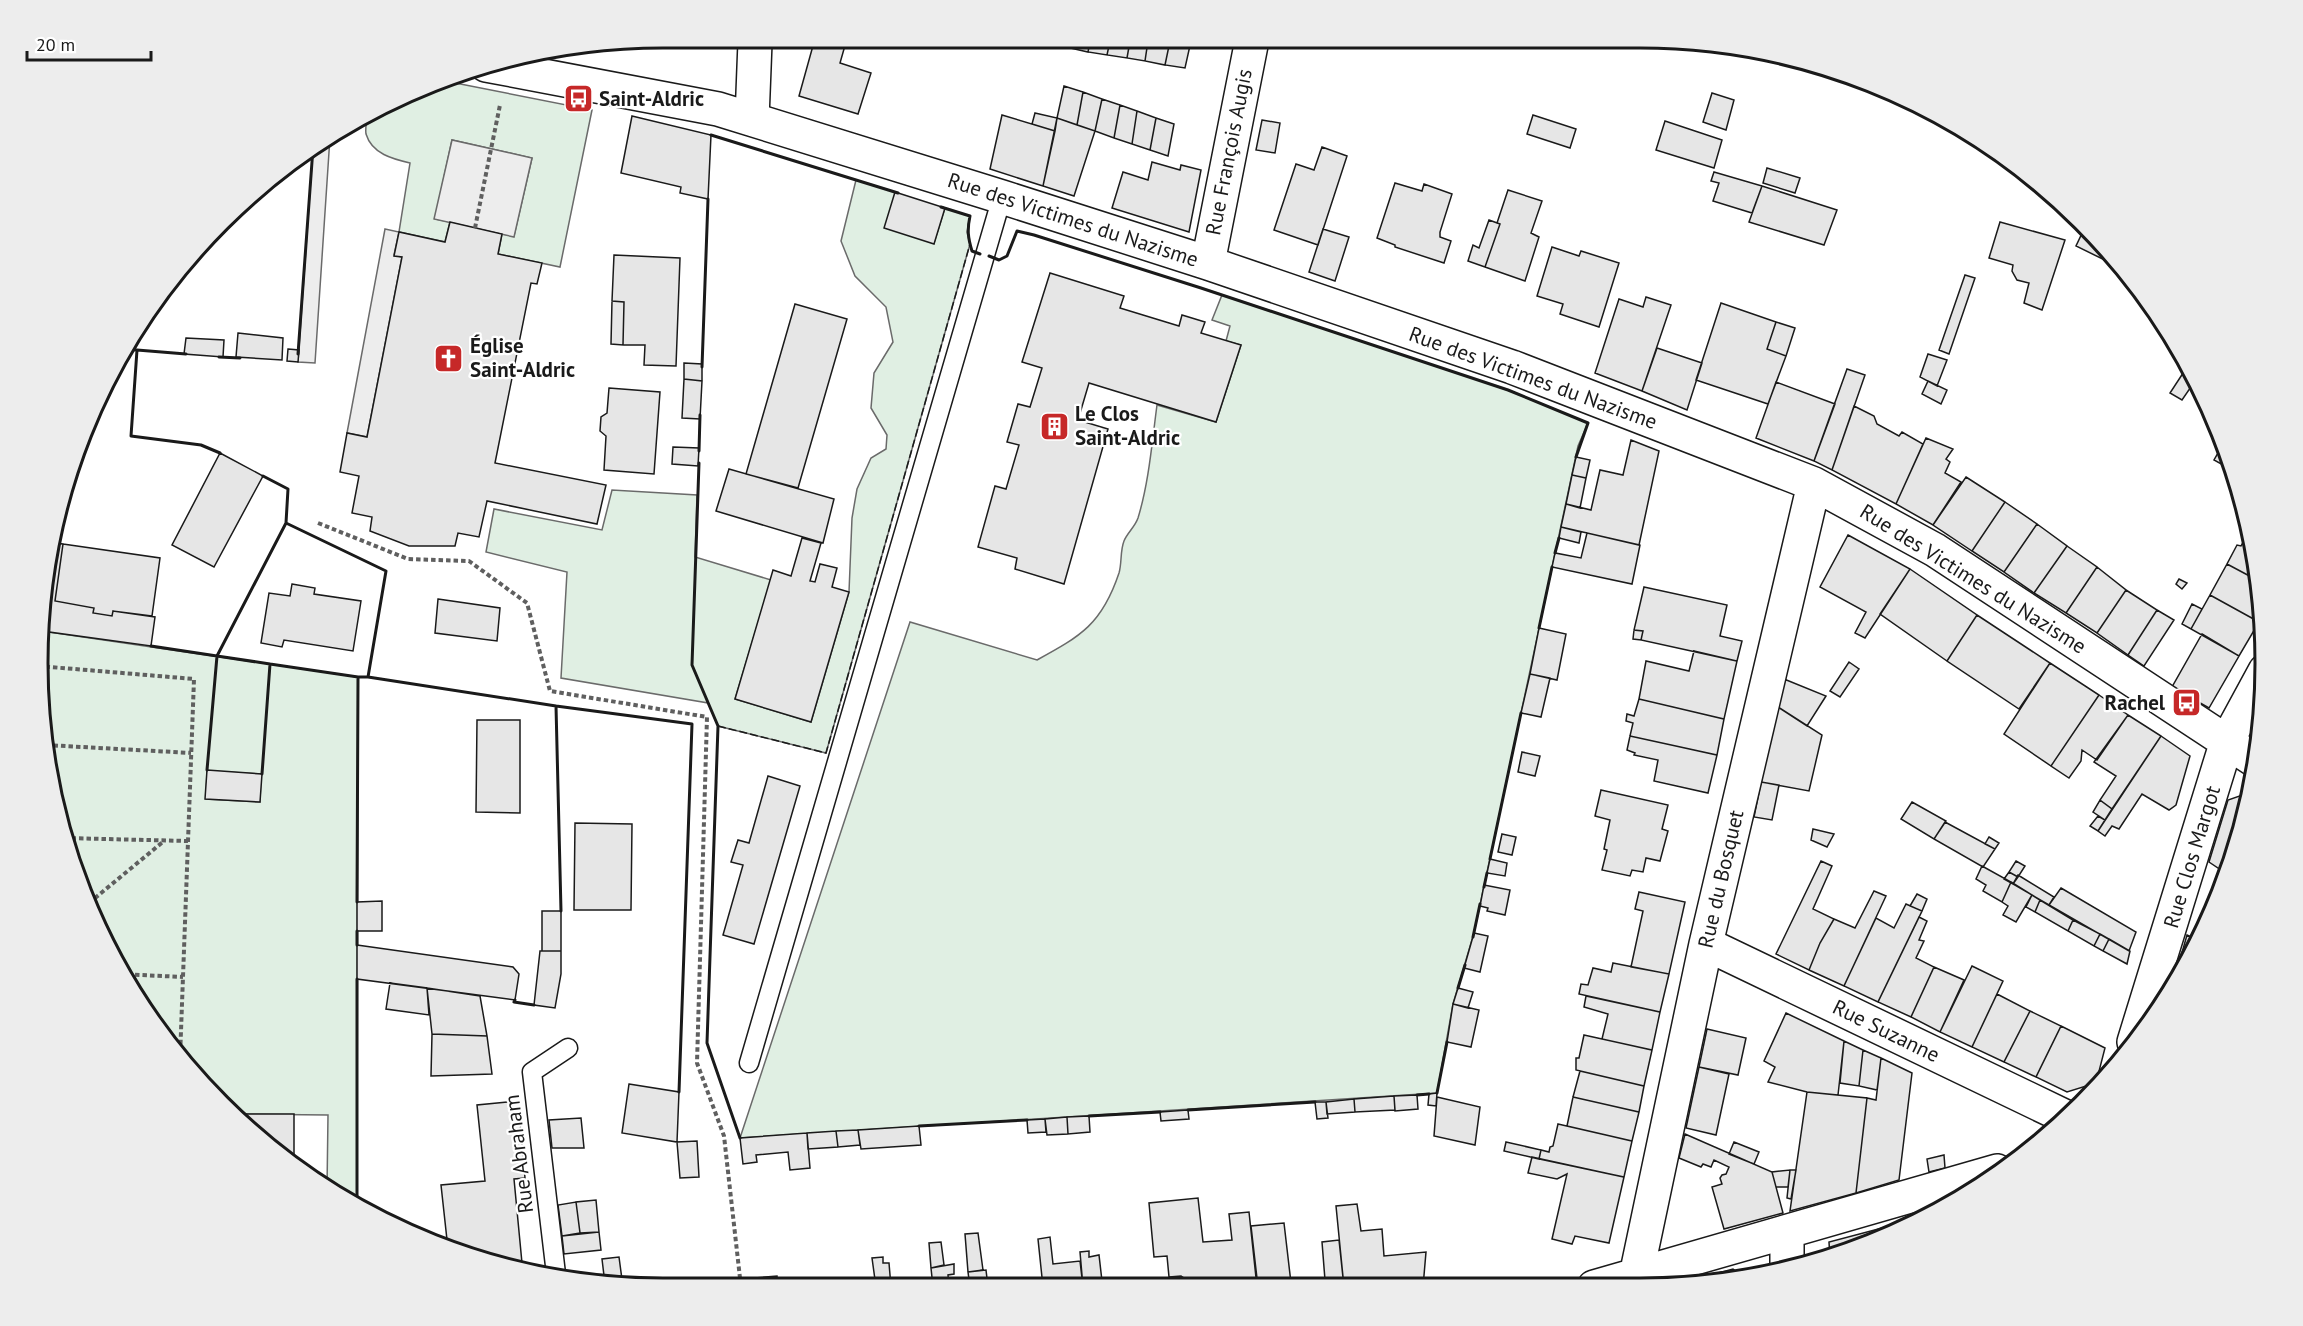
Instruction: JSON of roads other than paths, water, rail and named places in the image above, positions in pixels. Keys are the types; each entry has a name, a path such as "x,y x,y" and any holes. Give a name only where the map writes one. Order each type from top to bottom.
{"street":[{"path":"752,119 755,48"},
{"name":"Rue François Augis","path":"1208,263 1249,48"},
{"name":"Rue des Victimes du Nazisme","path":"505,69 718,109 1002,197 1208,263 1512,367 1814,484 1935,550 2248,755"},
{"name":"Rue du Bosquet","path":"1636,1276 1706,944 1814,484"},
{"name":"Rue Clos Margot","path":"2141,1019 2227,741 2254,690"},
{"name":"Rue Suzanne","path":"1706,944 2058,1114"},
{"path":"1628,1278 1978,1177"},
{"path":"1787,1233 1787,1260"}],"lane":[{"path":"749,1063 1002,197"},
{"name":"Rue Abraham","path":"555,1268 532,1072 568,1048"}],"place":[{"name":"Saint-Aldric","path":"578,99"},
{"name":"Église Saint-Aldric","path":"449,358"},
{"name":"Le Clos Saint-Aldric","path":"1054,426"},
{"name":"Rachel","path":"2186,703"}]}
